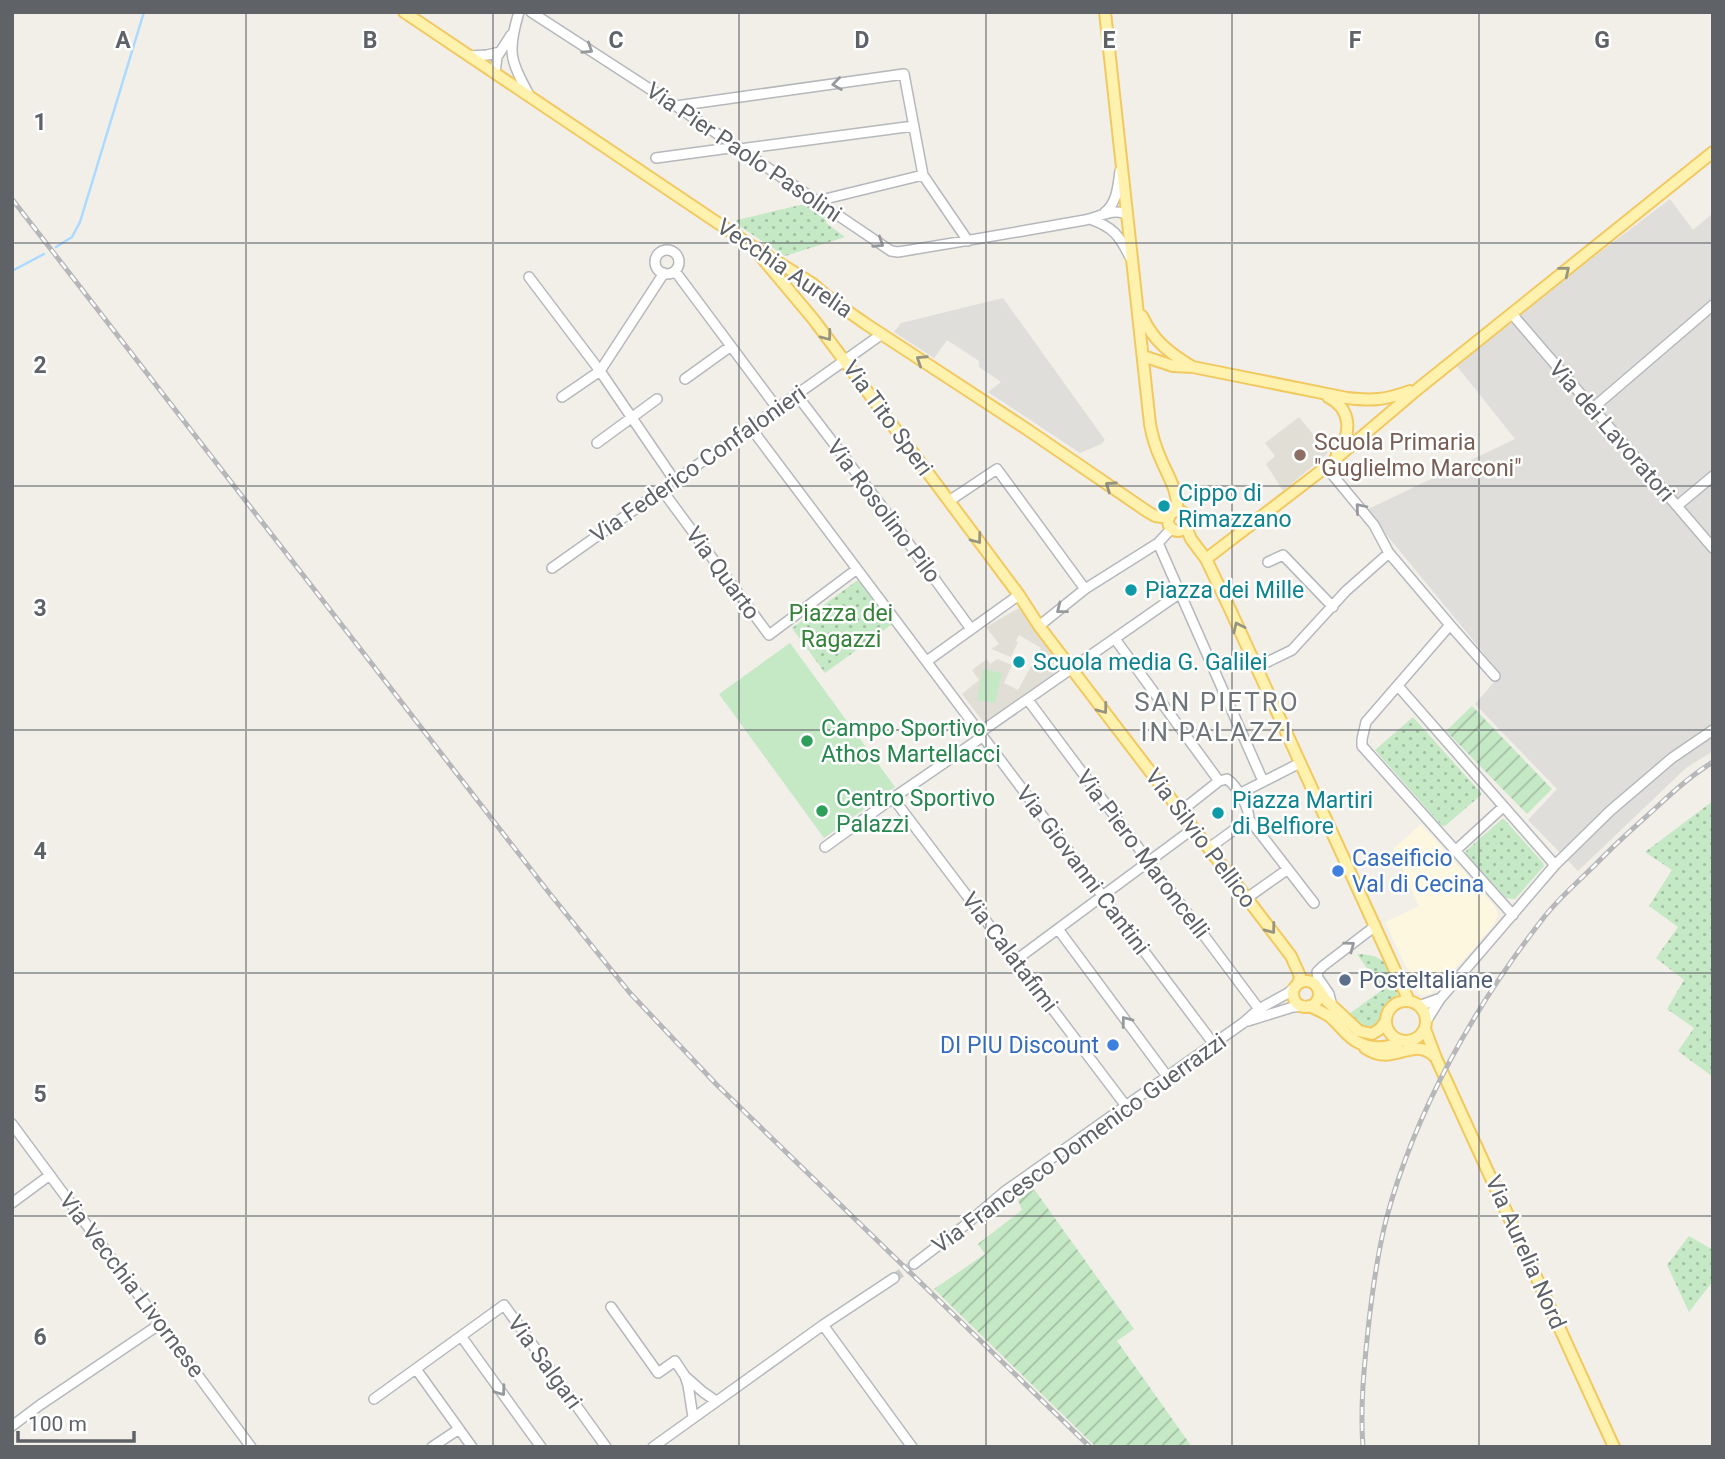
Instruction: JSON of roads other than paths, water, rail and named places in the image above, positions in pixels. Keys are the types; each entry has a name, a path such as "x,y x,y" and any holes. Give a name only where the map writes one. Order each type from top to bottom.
{"main road":[{"name":"Vecchia Aurelia","path":"404,12 752,246 813,284 833,301 1148,512 1173,519 1179,530 1186,527"},
{"path":"1105,12 1150,424 1153,440 1178,499 1173,519"},
{"path":"1206,559 1326,467 1419,388 1713,152"},
{"name":"Via Tito Speri","path":"752,246 845,359 1019,595"},
{"path":"798,300 798,288 813,284"},
{"path":"1137,305 1154,337 1171,354 1193,367"},
{"path":"1142,354 1160,351 1171,354"},
{"path":"1142,354 1173,366 1193,367 1357,399 1383,400 1419,388"},
{"path":"1321,393 1342,406 1347,427 1340,450 1326,467"},
{"path":"1173,519 1183,512 1187,516 1186,527 1191,539 1206,559 1257,667 1374,927 1414,1003 1423,1010 1426,1024 1422,1034 1413,1040 1376,1047 1353,1040"},
{"name":"Via Silvio Pellico","path":"1019,595 1072,670 1291,956 1300,978 1297,985"},
{"path":"1414,1003 1402,1001 1391,1008 1380,1029 1372,1034 1364,1034 1326,1000 1314,983 1306,981 1297,985 1294,995 1297,1002 1330,1017 1353,1040 1374,1054 1386,1055 1423,1049 1436,1058"},
{"path":"1307,1006 1316,1002 1319,990"},
{"path":"1386,1021 1390,1033 1401,1041"},
{"name":"Via Aurelia Nord","path":"1426,1024 1436,1058 1614,1447"}],"street":[{"path":"519,12 512,34 512,57 528,95"},
{"name":"Via Pier Paolo Pasolini","path":"531,12 894,252 1102,219"},
{"path":"495,73 499,52 512,34"},
{"path":"470,56 499,52"},
{"path":"495,73 512,57"},
{"path":"676,106 904,74 923,175 968,241"},
{"path":"656,158 914,126"},
{"path":"1102,219 1113,203 1121,166"},
{"path":"817,201 923,175"},
{"path":"1102,219 1119,211 1127,214"},
{"path":"1102,219 1116,233 1132,262"},
{"path":"562,397 600,371 664,274 675,271 679,264 678,257 672,252 665,251 658,255 658,269 664,274"},
{"path":"675,271 777,408"},
{"path":"529,277 600,371 675,481"},
{"path":"1593,408 1713,305"},
{"name":"Via dei Lavoratori","path":"1512,314 1713,548"},
{"name":"Via Federico Confalonieri","path":"552,568 882,334"},
{"path":"685,379 731,346"},
{"name":"Via Rosolino Pilo","path":"796,394 971,629"},
{"path":"597,443 657,399"},
{"name":"Via Giovanni Cantini","path":"751,428 1213,1043"},
{"path":"1326,467 1374,525 1389,553 1495,676"},
{"path":"949,501 997,469 1085,589"},
{"path":"1677,506 1713,476"},
{"name":"Via Quarto","path":"662,490 769,635 857,569"},
{"path":"1039,626 1085,589 1157,542 1173,519"},
{"path":"1157,542 1263,781"},
{"path":"1257,667 1292,650 1346,592 1389,553"},
{"path":"1268,562 1283,555 1333,607"},
{"path":"825,847 1180,593"},
{"path":"927,661 1019,595"},
{"path":"1450,625 1366,722 1362,746 1513,915"},
{"path":"1115,639 1219,781"},
{"path":"1398,687 1555,866"},
{"name":"Via Piero Maroncelli","path":"1028,700 1259,1009"},
{"path":"1426,1024 1440,999 1555,866 1611,811 1672,758 1713,730"},
{"path":"1239,794 1300,763"},
{"path":"1181,811 1219,781 1230,780 1249,812 1249,819 1314,903"},
{"name":"Via Calatafimi","path":"894,798 1126,1106"},
{"path":"1455,851 1503,807"},
{"path":"1209,848 1249,819"},
{"path":"1016,960 1194,828"},
{"path":"1247,898 1288,869"},
{"path":"1332,1006 1317,972 1374,927"},
{"path":"1058,929 1167,1076"},
{"name":"Via Francesco Domenico Guerrazzi","path":"914,1264 1004,1192 1259,1009 1297,985"},
{"path":"1414,1003 1440,999"},
{"name":"Via Francesco Domenico Guerrazzi","path":"1243,1023 1293,1007 1307,1006"},
{"name":"Via Vecchia Livornese","path":"12,1124 251,1447"},
{"path":"12,1203 50,1175"},
{"path":"653,1447 823,1325 894,1278"},
{"name":"Via Salgari","path":"374,1399 504,1305 606,1447"},
{"path":"611,1307 658,1373 675,1361 685,1376 716,1401"},
{"path":"12,1426 160,1324"},
{"path":"823,1325 912,1447"},
{"path":"461,1336 541,1447"},
{"path":"416,1368 471,1446"},
{"path":"685,1376 693,1417"},
{"path":"432,1447 459,1429"}],"waterway":[{"path":"56,247 72,237 80,222 144,12"},
{"path":"12,271 44,254"}],"tunnel":[{"path":"894,1278 914,1264"}],"railway":[{"path":"12,199 550,894 630,993 716,1084 1090,1447"},
{"path":"1363,1447 1365,1359 1377,1261 1386,1220 1413,1139 1450,1061 1495,986 1551,909 1635,826 1685,782 1713,762"}],"place":[{"name":"Scuola Primaria \"Guglielmo Marconi\"","path":"1300,455"},
{"name":"Cippo di Rimazzano","path":"1164,506"},
{"name":"Piazza dei Mille","path":"1131,590"},
{"name":"Scuola media G. Galilei","path":"1019,662"},
{"name":"Campo Sportivo Athos Martellacci","path":"807,741"},
{"name":"Centro Sportivo Palazzi","path":"822,811"},
{"name":"Piazza Martiri di Belfiore","path":"1218,813"},
{"name":"Caseificio Val di Cecina","path":"1338,871"},
{"name":"PosteItaliane","path":"1345,980"},
{"name":"DI PIU Discount","path":"1113,1045"}],"district":[{"name":"SAN PIETRO IN PALAZZI","path":"1217,717"}],"park label":[{"name":"Piazza dei Ragazzi","path":"841,626"}]}
